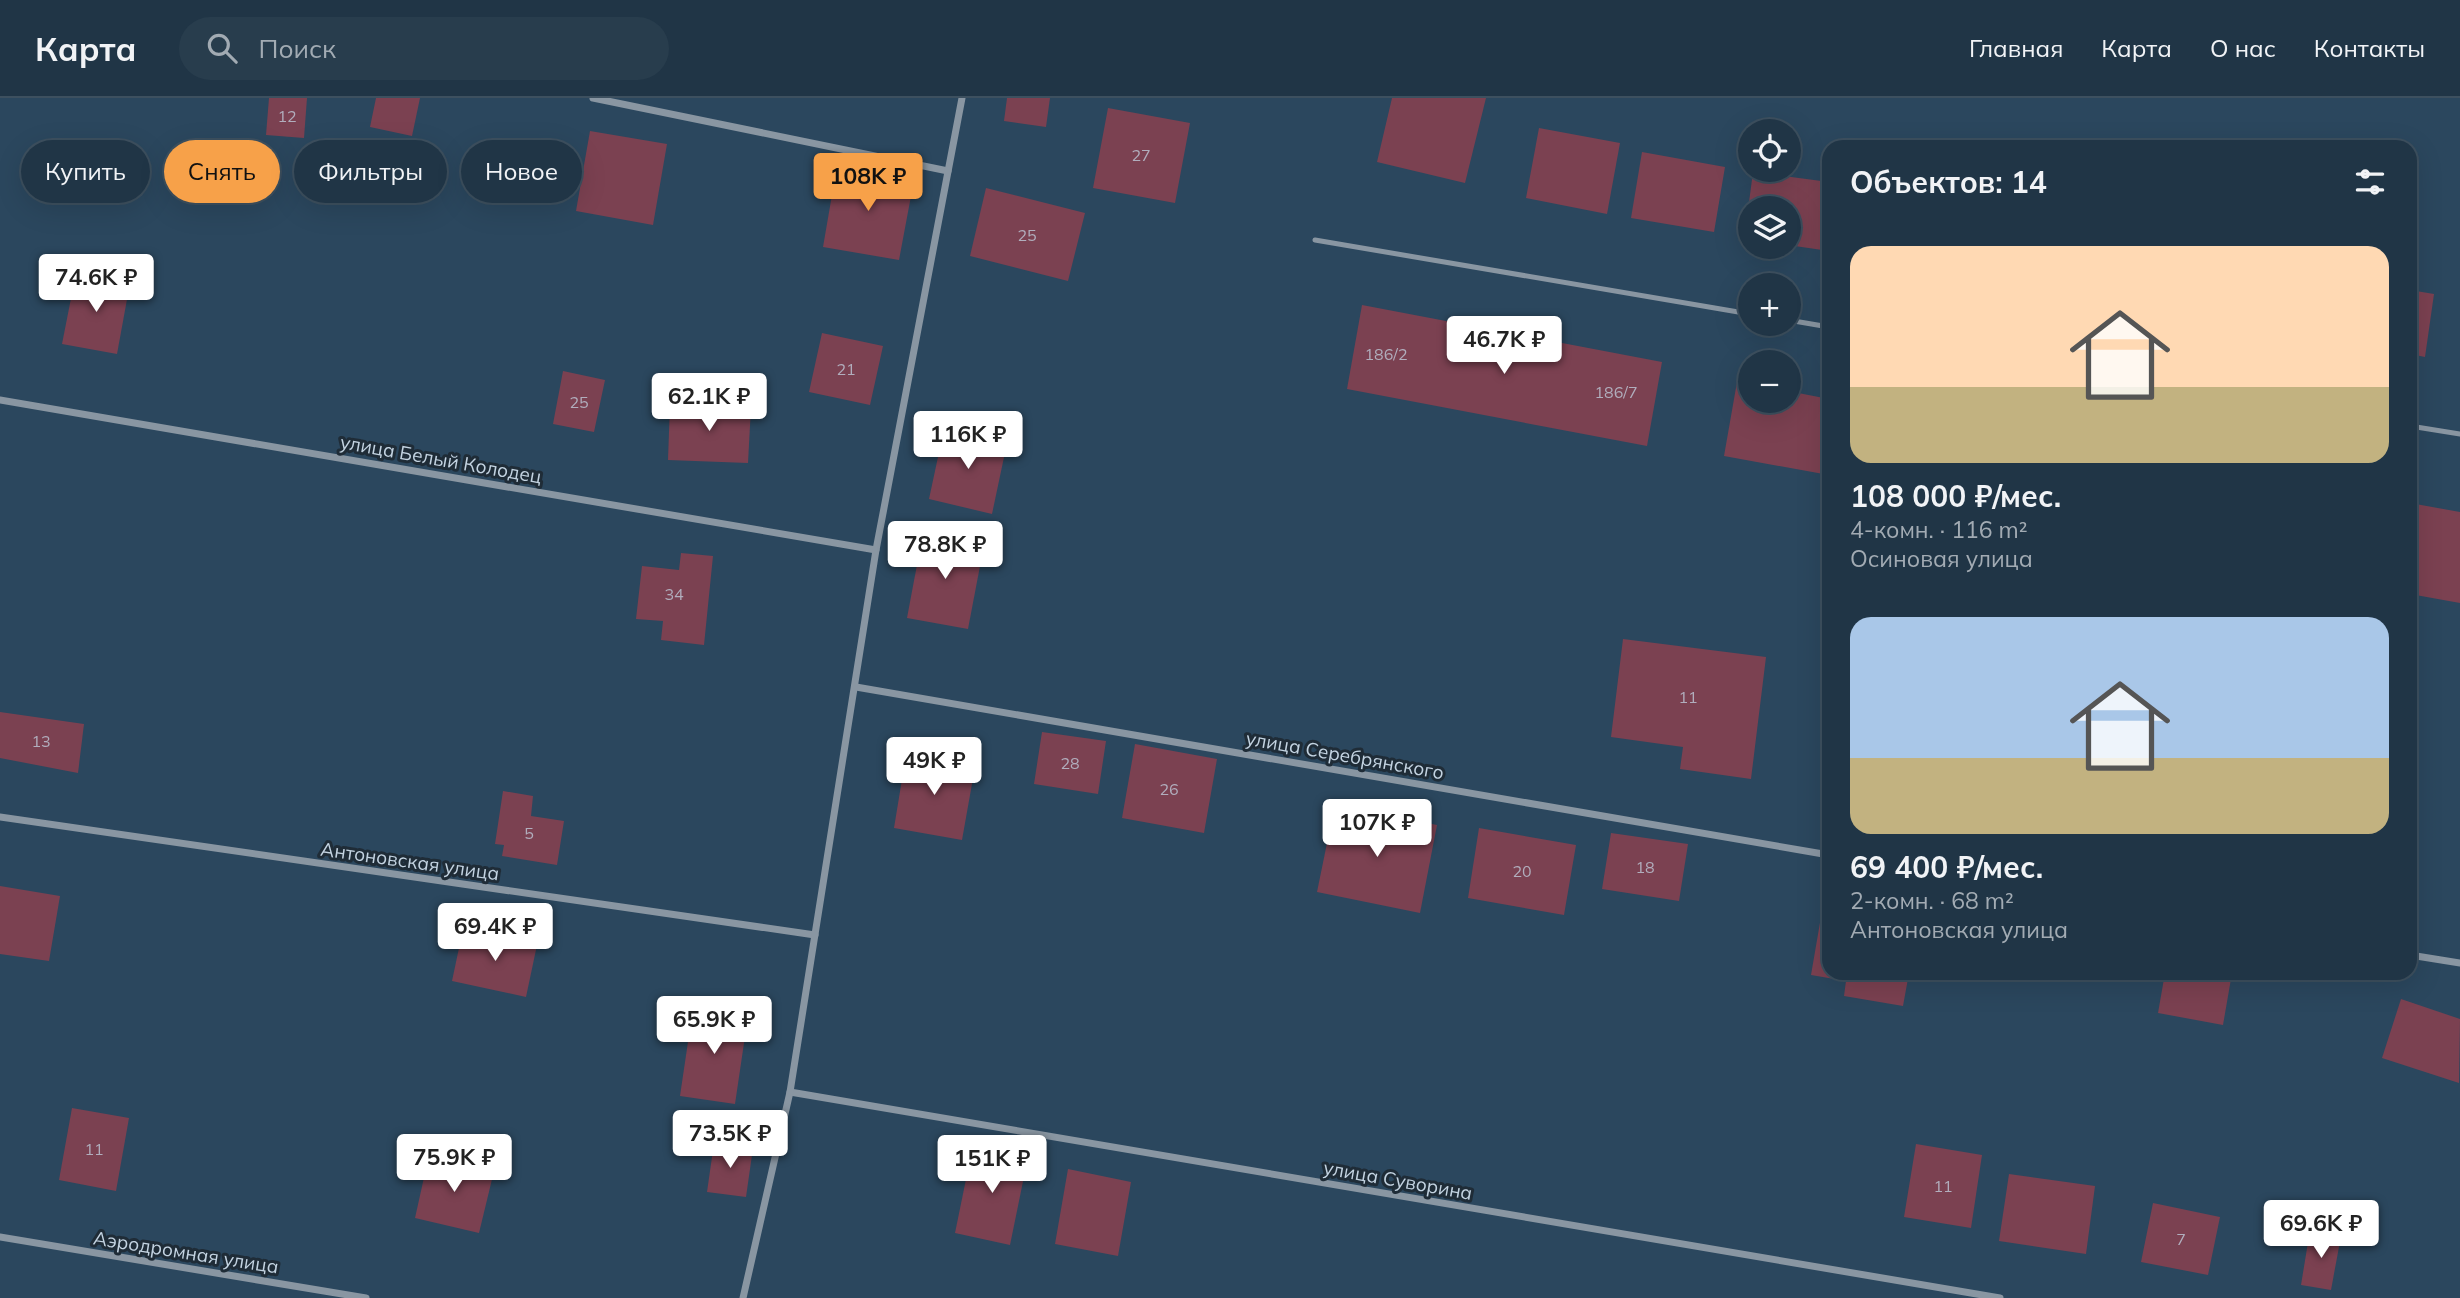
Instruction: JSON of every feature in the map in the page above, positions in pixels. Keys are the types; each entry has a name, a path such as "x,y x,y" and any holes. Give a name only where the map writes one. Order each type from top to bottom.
{"street":[{"path":"593,98 948,171"},
{"path":"743,1298 790,1092 876,550 962,98"},
{"name":"улица Белый Колодец","path":"0,400 876,550"},
{"name":"улица Серебрянского","path":"856,687 1822,854"},
{"name":"Антоновская улица","path":"0,817 815,935"},
{"path":"2417,956 2460,963"},
{"name":"улица Суворина","path":"790,1092 2000,1298"},
{"name":"Аэродромная улица","path":"0,1237 366,1298"}],"lane":[{"path":"1315,240 1738,312"},
{"path":"1801,322 1822,326"},
{"path":"2417,427 2460,434"}],"building":[{"path":"269,98 307,98 304,138 266,135"},
{"path":"376,98 420,98 412,136 370,127"},
{"path":"1007,98 1050,98 1046,127 1004,121"},
{"path":"1392,98 1486,98 1465,183 1377,162"},
{"path":"1108,108 1190,123 1175,203 1093,188"},
{"path":"1539,128 1620,143 1607,214 1526,198"},
{"path":"590,131 667,144 653,225 576,211 577,203 582,203 582,177"},
{"path":"1642,152 1725,167 1714,232 1631,218"},
{"path":"837,166 914,180 899,260 823,247"},
{"path":"1801,178 1822,181 1822,250 1801,247 1801,196 1750,196 1752,182 1801,182"},
{"path":"986,188 1085,213 1068,281 970,256"},
{"path":"76,273 130,283 117,354 62,344"},
{"path":"2417,291 2434,294 2425,357 2417,355"},
{"path":"1362,305 1662,362 1647,446 1347,389"},
{"path":"822,333 883,346 870,405 809,392"},
{"path":"563,371 605,380 594,432 553,424"},
{"path":"1737,382 1738,413 1801,413 1801,394 1822,398 1822,474 1724,456"},
{"path":"670,404 751,407 748,463 668,460"},
{"path":"944,429 1007,443 992,514 929,499"},
{"path":"2417,504 2460,512 2460,603 2417,595"},
{"path":"923,533 984,545 968,629 907,618"},
{"path":"681,553 713,556 704,645 661,640 663,621 636,619 642,566 679,570"},
{"path":"1623,639 1766,657 1751,779 1680,769 1683,747 1611,737"},
{"path":"0,712 84,724 78,773 0,758"},
{"path":"1042,732 1106,741 1098,794 1034,784"},
{"path":"1135,744 1217,759 1204,833 1122,818"},
{"path":"906,755 975,767 962,840 894,828"},
{"path":"503,791 533,796 531,816 564,821 557,865 502,856 504,845 495,844"},
{"path":"1335,804 1437,825 1420,913 1317,892"},
{"path":"1479,828 1576,845 1564,915 1468,898"},
{"path":"1611,833 1688,844 1679,901 1602,889"},
{"path":"0,886 60,896 49,961 0,954"},
{"path":"1822,911 1822,977 1811,975"},
{"path":"463,929 537,945 526,997 452,981"},
{"path":"1840,980 1908,980 1903,1006 1844,996 1846,981"},
{"path":"2164,980 2231,980 2223,1025 2158,1013"},
{"path":"2401,999 2460,1019 2459,1083 2382,1058"},
{"path":"693,1008 748,1016 735,1104 680,1096"},
{"path":"72,1108 129,1118 116,1191 59,1180"},
{"path":"714,1143 753,1148 746,1197 707,1192"},
{"path":"1916,1144 1982,1155 1971,1228 1904,1217"},
{"path":"973,1145 1028,1157 1010,1245 955,1233"},
{"path":"429,1155 494,1171 479,1233 415,1218"},
{"path":"1068,1169 1131,1182 1118,1256 1055,1244"},
{"path":"2009,1174 2095,1186 2086,1254 1999,1241"},
{"path":"2153,1203 2220,1217 2208,1275 2141,1262"},
{"path":"2310,1230 2341,1236 2331,1290 2301,1285"}]}
